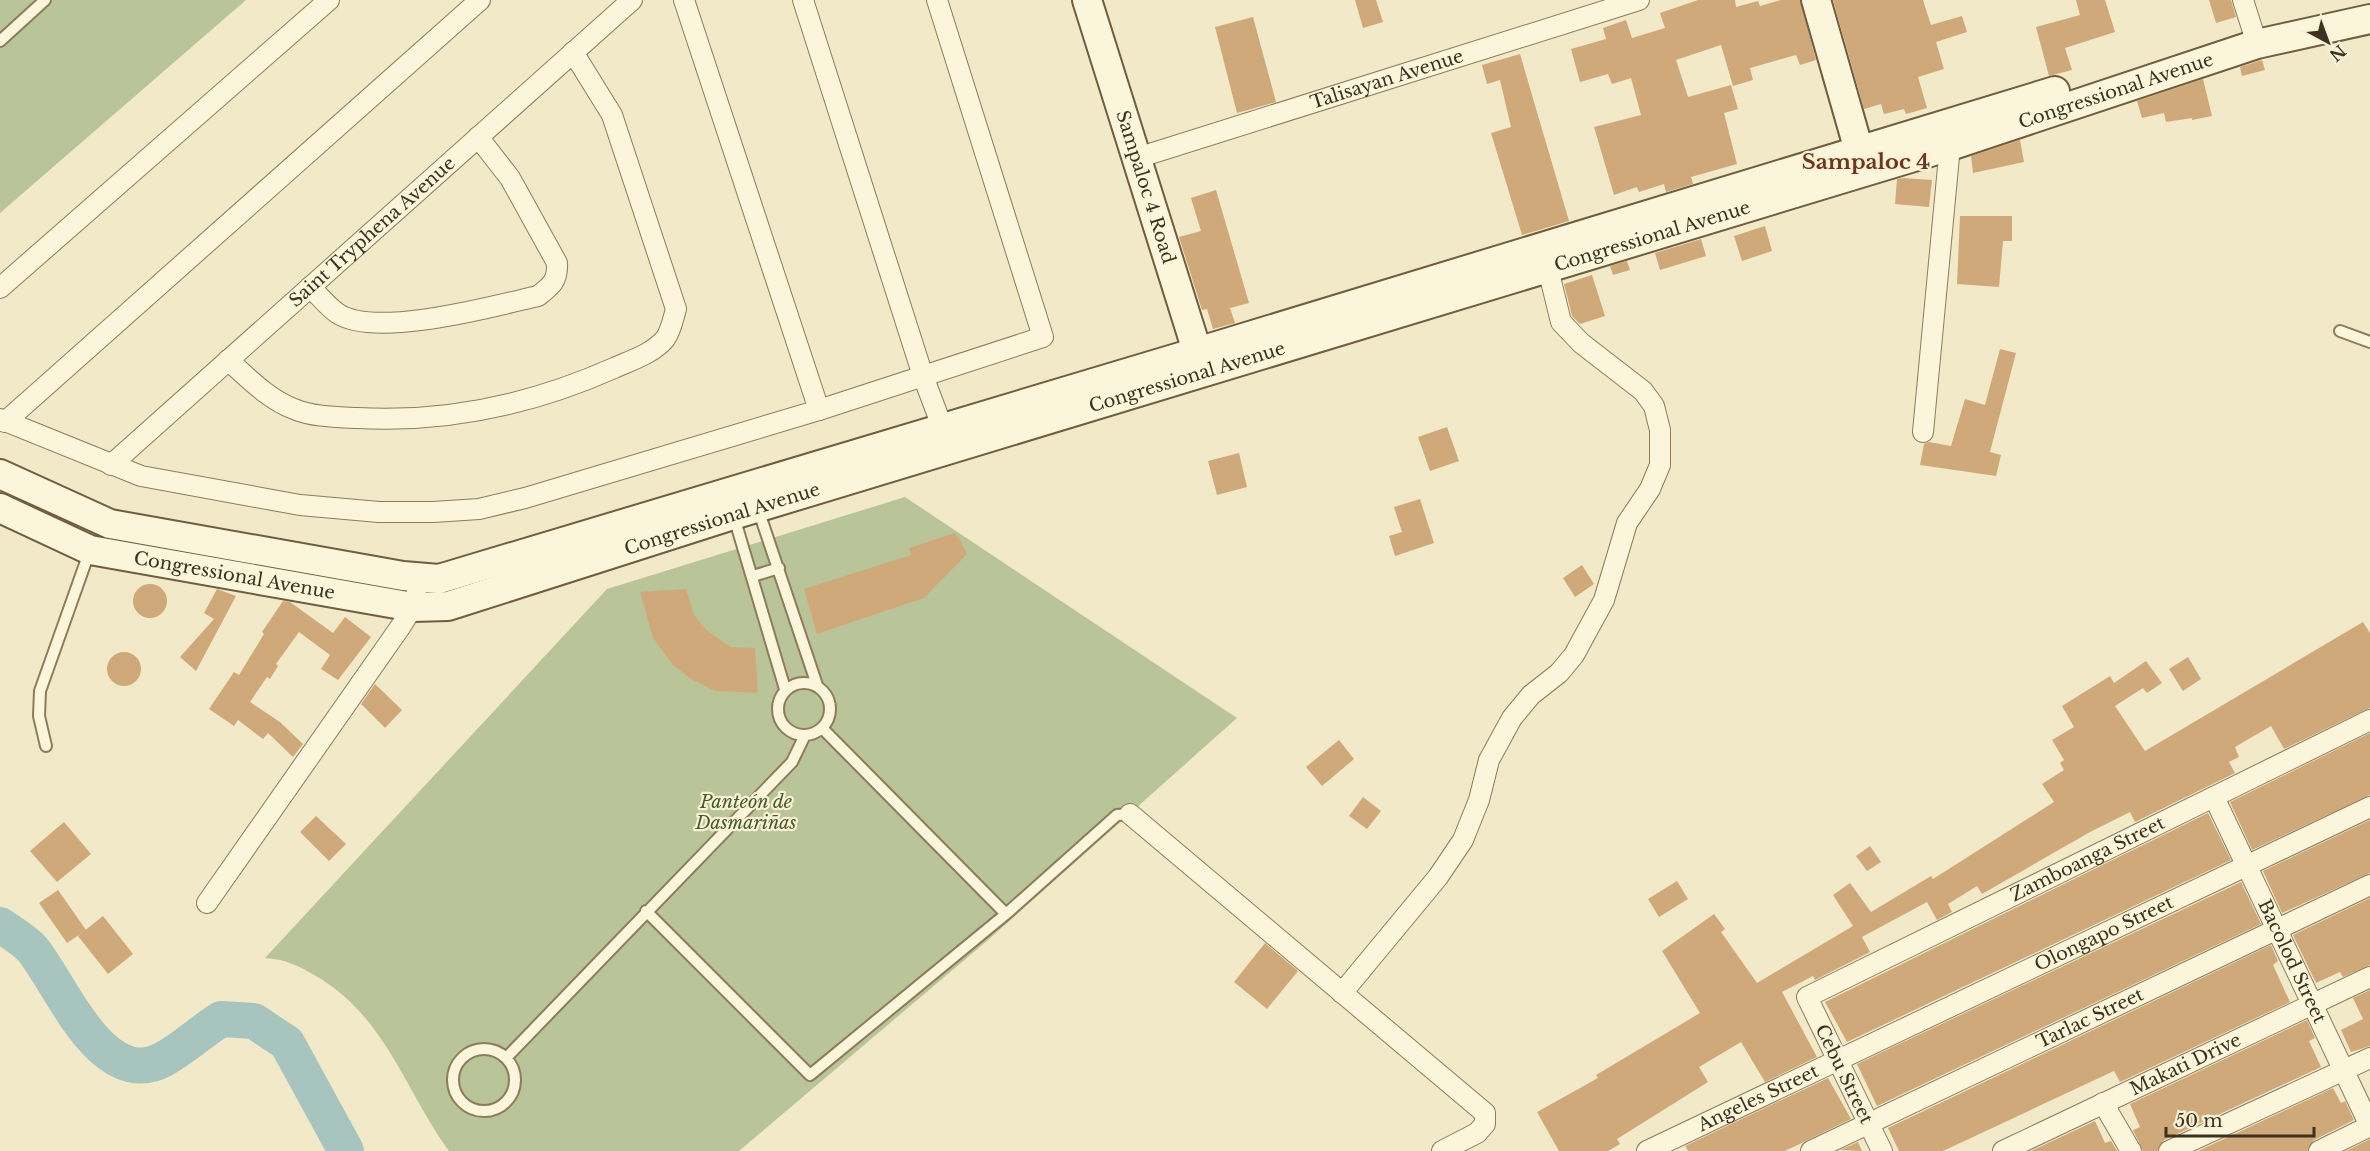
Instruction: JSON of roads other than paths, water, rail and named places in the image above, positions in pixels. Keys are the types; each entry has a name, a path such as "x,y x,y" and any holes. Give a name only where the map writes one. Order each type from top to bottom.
{"main road":[{"name":"Sampaloc 4 Road","path":"1087,0 1201,363"},
{"path":"1816,0 1862,161"},
{"name":"Congressional Avenue","path":"0,474 110,524 420,579 460,574 743,504 1862,161 2370,0"},
{"name":"Congressional Avenue","path":"0,508 90,550 413,607 448,606 469,602 743,504 943,429 1201,363 1548,269 1862,161 1950,146 2255,37 2370,19"}],"street":[{"path":"0,288 329,0"},
{"path":"480,0 2,421 141,476 300,505 379,513 479,509 525,498 819,410 1042,337 937,0"},
{"name":"Saint Tryphena Avenue","path":"111,465 632,0"},
{"path":"684,0 819,410"},
{"path":"802,0 923,376 943,429"},
{"name":"Talisayan Avenue","path":"1137,158 1639,0"},
{"path":"2243,0 2255,37"},
{"path":"228,360 264,392 294,410 330,417 386,420 450,417 524,400 580,382 651,351 666,337 676,309 612,115 573,52"},
{"path":"310,287 338,314 361,321 426,321 537,296 552,286 558,276 557,263 510,178 478,137"},
{"path":"1923,432 1950,146"},
{"path":"1342,993 1438,877 1463,840 1479,800 1489,760 1512,718 1531,695 1559,673 1574,655 1604,600 1626,523 1650,489 1660,465 1660,430 1654,406 1642,391 1581,343 1561,322 1548,269"},
{"path":"207,903 413,607 420,579"},
{"name":"Zamboanga Street","path":"1807,997 2370,720"},
{"name":"Bacolod Street","path":"2214,797 2370,1126"},
{"name":"Olongapo Street","path":"1838,1060 2370,807"},
{"path":"1130,814 1485,1113 1485,1124 1477,1133 1443,1151"},
{"name":"Tarlac Street","path":"1811,1151 2370,885"},
{"name":"Makati Drive","path":"2002,1151 2370,977"},
{"name":"Cebu Street","path":"1807,997 1882,1151"},
{"path":"2169,1151 2370,1058"},
{"name":"Angeles Street","path":"1647,1151 1838,1060"},
{"path":"2103,1103 2130,1151"},
{"path":"2319,1151 2370,1126"}],"lane":[{"path":"0,40 45,0"},
{"path":"2340,331 2370,342"},
{"path":"743,504 779,568 816,685"},
{"path":"743,504 753,576 785,689"},
{"path":"45,746 39,716 40,692 90,550"},
{"path":"753,576 779,568"},
{"path":"800,682 816,685 823,690 830,705 830,713 822,728 805,735 788,730 778,715 777,706 785,689 800,682"},
{"path":"822,728 1006,914"},
{"path":"506,1058 792,762 805,735"},
{"path":"646,911 810,1075 1006,914 1117,815 1130,814"},
{"path":"488,1049 506,1058 515,1077 514,1088 502,1105 482,1111 462,1103 456,1095 453,1076 462,1058 470,1052 488,1049"}],"waterway":[{"path":"0,925 33,950 86,1031 103,1049 122,1061 142,1066 164,1059 221,1019 254,1021 287,1043 346,1151"}],"district":[{"name":"Sampaloc 4","path":"1866,162"}],"park label":[{"name":"Panteón de Dasmariñas","path":"746,812"}]}
